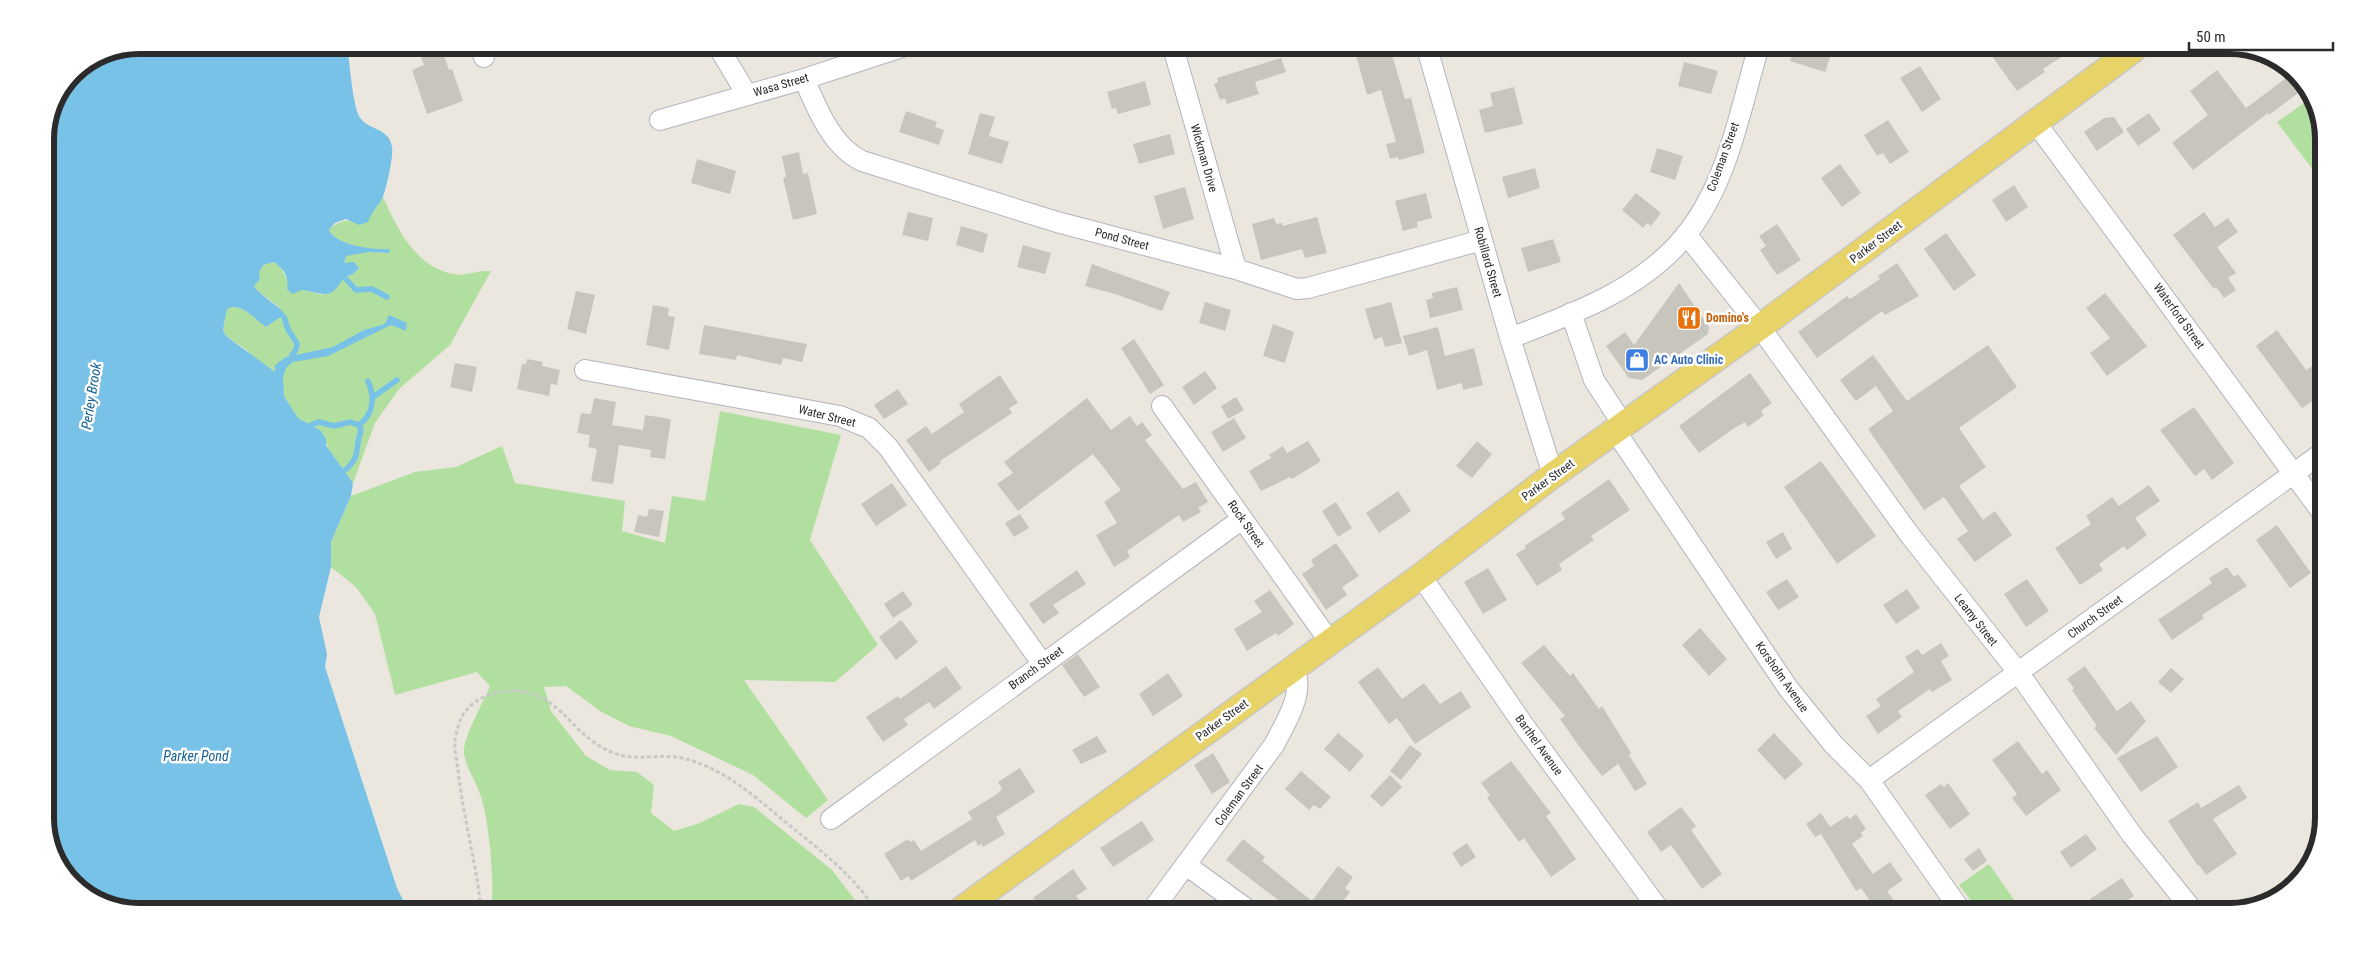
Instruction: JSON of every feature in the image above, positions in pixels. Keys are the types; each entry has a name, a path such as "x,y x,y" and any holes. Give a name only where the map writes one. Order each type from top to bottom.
{"main road":[{"name":"Parker Street","path":"970,903 1421,576 1553,475 1620,429 1760,327 2128,54"}],"street":[{"path":"723,54 747,95"},
{"name":"Wasa Street","path":"660,120 804,79 881,54"},
{"name":"Wickman Drive","path":"1174,54 1236,270"},
{"name":"Robillard Street","path":"1429,54 1510,338 1553,475"},
{"name":"Coleman Street","path":"1510,338 1571,313 1633,282 1671,251 1686,234 1717,180 1756,54"},
{"name":"Pond Street","path":"804,79 821,115 837,140 846,151 862,161 1057,222 1236,270 1282,285 1304,289 1482,240"},
{"name":"Waterford Street","path":"2036,123 2295,472 2315,502"},
{"name":"Leamy Street","path":"1686,234 1760,327 1909,534 2018,672 2132,835 2187,903"},
{"name":"Korsholm Avenue","path":"1571,313 1594,380 1620,429 1788,688 1833,744 1869,780 1955,903"},
{"name":"Water Street","path":"585,370 840,416 869,428 888,447 1042,663"},
{"name":"Rock Street","path":"1162,406 1330,642"},
{"name":"Church Street","path":"1869,780 2315,458"},
{"name":"Branch Street","path":"831,819 1042,663 1242,519"},
{"name":"Barthel Avenue","path":"1421,576 1525,727 1654,903"},
{"name":"Coleman Street","path":"1158,903 1274,745 1288,719 1294,701 1298,678 1293,668"},
{"path":"1186,865 1238,903"}],"path":[{"path":"480,903 459,784 455,740 464,712 486,694 516,690 540,696 560,709 595,744 615,754 644,759 680,757 709,766 734,780 836,864 866,895 871,903"}],"green space":[{"path":"2306,101 2314,122 2315,172 2277,122"},
{"path":"383,197 401,233 418,255 428,263 439,270 453,274 491,271 450,345 399,389 375,423 353,483 330,451 320,430 298,418 284,396 248,351 226,336 223,330 227,309 232,307 248,312 266,327 279,318 279,307 254,286 260,279 259,273 263,265 274,262 293,284 322,295 344,277 353,274 359,268 354,263 344,263 346,255 369,252 385,253 390,249 365,248 347,244 333,236 329,230 340,222 361,219 371,214"},
{"path":"720,411 841,435 810,540 878,645 835,682 744,680 828,800 806,818 753,775 671,736 629,726 600,711 566,686 544,687 551,711 586,756 610,770 637,772 654,785 651,813 674,831 700,823 739,804 754,807 832,870 857,903 491,903 492,868 487,821 481,797 464,753 470,729 490,686 477,672 395,695 375,614 356,587 331,567 331,542 351,496 415,472 456,467 502,446 515,483 625,501 622,531 665,543 672,496 705,501"},
{"path":"1989,864 2016,903 1973,903 1959,885"}],"water":[{"name":"Parker Pond","path":"139,54 348,54 358,114 361,119 382,132 390,140 392,157 386,189 368,222 359,225 346,219 335,223 329,230 339,240 366,248 390,249 389,253 369,252 346,256 344,263 354,262 359,268 353,274 344,277 335,290 326,294 302,290 292,294 287,289 286,277 281,268 274,262 263,265 259,273 260,279 254,286 281,309 284,317 279,318 266,327 248,312 232,307 227,309 223,330 226,336 275,372 275,365 286,357 333,347 364,330 385,324 389,315 407,323 406,331 391,325 328,356 293,362 286,368 283,377 284,396 298,418 320,430 326,439 326,445 353,483 351,496 331,542 331,567 319,617 327,654 325,667 397,888 404,903 128,903 111,899 87,886 71,870 60,851 54,824 54,139 55,122 60,106 68,92 92,68 106,60 122,55"}],"building":[{"path":"430,54 443,54 449,70 452,69 463,101 427,114 412,70 424,65 421,57"},
{"path":"1356,54 1392,54 1405,99 1411,98 1425,153 1399,160 1398,157 1390,159 1386,144 1396,142 1381,90 1367,95"},
{"path":"1792,54 1831,54 1825,72 1790,61"},
{"path":"1995,54 2066,54 2043,69 2045,72 2017,91 1992,56"},
{"path":"1281,58 1286,72 1255,82 1259,94 1227,104 1225,98 1220,100 1214,84 1218,82 1217,78"},
{"path":"1684,62 1718,71 1711,94 1678,86"},
{"path":"1920,66 1941,99 1922,112 1900,78"},
{"path":"2217,70 2246,108 2288,77 2301,91 2269,115 2268,113 2193,170 2172,143 2208,115 2190,91"},
{"path":"1145,81 1151,105 1118,114 1116,108 1112,109 1107,92"},
{"path":"1514,87 1523,124 1485,133 1479,110 1493,106 1490,93"},
{"path":"906,111 937,122 935,127 944,130 939,145 899,132"},
{"path":"980,113 995,117 989,136 1009,142 1002,164 968,154"},
{"path":"2149,113 2161,130 2138,146 2126,129"},
{"path":"2114,117 2124,132 2097,151 2084,132 2104,118"},
{"path":"1888,120 1909,152 1890,164 1883,153 1877,156 1864,135"},
{"path":"1170,134 1175,154 1139,164 1133,144"},
{"path":"1657,148 1683,156 1675,180 1650,172"},
{"path":"799,152 803,174 808,173 817,214 793,220 783,178 786,177 782,156"},
{"path":"697,159 736,171 730,194 691,183"},
{"path":"1840,164 1861,193 1842,207 1821,178"},
{"path":"1535,168 1540,188 1508,198 1502,177"},
{"path":"2014,185 2028,207 2006,222 1992,200"},
{"path":"1185,187 1194,219 1163,229 1154,196"},
{"path":"1426,193 1432,218 1417,222 1418,227 1403,231 1395,201"},
{"path":"1636,193 1661,213 1651,226 1647,223 1643,228 1622,210"},
{"path":"908,212 933,218 928,241 902,235"},
{"path":"2204,212 2215,227 2228,218 2238,232 2217,247 2236,273 2228,278 2236,290 2224,298 2216,287 2214,289 2173,235"},
{"path":"1317,217 1327,253 1305,258 1302,249 1261,260 1252,224 1274,218 1276,224 1282,223 1283,226"},
{"path":"1777,224 1801,260 1777,275 1760,250 1766,246 1759,236"},
{"path":"961,226 988,234 983,253 956,245"},
{"path":"1946,233 1976,275 1954,291 1924,249"},
{"path":"1553,239 1561,262 1528,272 1521,248"},
{"path":"1023,245 1051,253 1045,274 1017,267"},
{"path":"1897,263 1919,296 1885,315 1882,311 1817,358 1798,332 1847,296 1850,299 1880,279 1878,276"},
{"path":"1092,264 1170,292 1162,311 1115,294 1085,286"},
{"path":"1679,283 1709,327 1708,334 1642,380 1629,378 1606,346 1625,332 1634,345"},
{"path":"1457,287 1463,310 1430,318 1426,300 1433,298 1432,293"},
{"path":"576,291 595,295 586,334 567,329"},
{"path":"2105,293 2147,346 2107,376 2090,353 2110,338 2086,308"},
{"path":"1205,302 1231,310 1225,331 1199,323"},
{"path":"1391,302 1402,343 1385,347 1382,337 1374,340 1365,309"},
{"path":"653,305 669,308 668,316 675,317 669,350 646,345"},
{"path":"1273,324 1294,332 1285,363 1263,356"},
{"path":"704,325 807,344 802,362 783,358 781,365 737,355 736,360 699,354"},
{"path":"1438,327 1445,356 1474,348 1483,385 1463,390 1462,383 1437,390 1427,350 1409,356 1403,336"},
{"path":"2277,330 2306,370 2315,364 2315,399 2302,408 2256,346"},
{"path":"1134,339 1164,385 1150,394 1121,348"},
{"path":"1988,345 2017,387 1959,428 1986,467 1959,486 1983,520 1995,511 2012,535 1975,562 1957,539 1968,531 1944,497 1924,510 1868,429 1893,411 1876,386 1856,401 1840,380 1873,355 1907,401"},
{"path":"527,359 543,362 542,366 560,370 557,385 551,384 549,396 517,389 522,364 526,364"},
{"path":"455,363 477,367 472,392 450,387"},
{"path":"1205,371 1217,388 1194,405 1182,387"},
{"path":"1750,373 1772,403 1761,411 1764,415 1748,427 1745,422 1699,453 1679,426"},
{"path":"1000,375 1018,403 1009,408 1012,413 940,461 941,463 929,472 906,440 926,426 932,434 964,412 959,404"},
{"path":"898,389 908,404 884,419 874,405"},
{"path":"1236,397 1244,410 1228,419 1221,406"},
{"path":"594,398 616,402 612,425 643,430 645,415 671,419 665,459 650,457 651,450 619,445 613,484 591,481 597,449 588,447 590,435 577,433 581,413 591,414"},
{"path":"1087,398 1111,430 1130,416 1137,426 1142,422 1152,435 1145,440 1183,489 1196,482 1208,502 1198,508 1201,512 1183,522 1179,515 1127,551 1130,557 1114,567 1096,535 1117,523 1104,502 1121,490 1093,454 1018,511 997,484 1013,473 1004,462"},
{"path":"2194,407 2234,463 2212,480 2204,469 2195,476 2160,430"},
{"path":"1234,418 1246,438 1223,452 1211,432"},
{"path":"1308,441 1321,461 1292,479 1290,477 1261,491 1249,471 1271,458 1269,455 1283,446 1287,453"},
{"path":"1477,441 1492,454 1472,478 1456,466"},
{"path":"1821,461 1876,536 1837,564 1784,487"},
{"path":"1609,479 1630,510 1591,536 1594,540 1559,564 1562,570 1537,586 1516,554 1526,548 1524,546 1565,519 1561,513"},
{"path":"892,483 907,505 876,526 861,504"},
{"path":"2149,485 2160,501 2135,518 2147,535 2127,550 2124,546 2099,564 2103,570 2080,585 2055,548 2091,524 2086,516 2112,497 2119,506"},
{"path":"1398,491 1411,511 1379,533 1366,513"},
{"path":"1336,502 1352,528 1338,537 1322,511"},
{"path":"649,509 664,511 659,537 634,532 638,515 647,517"},
{"path":"1020,514 1029,528 1014,537 1005,523"},
{"path":"2277,525 2311,573 2290,588 2256,540"},
{"path":"1783,532 1792,549 1776,559 1766,542"},
{"path":"1336,543 1359,576 1342,587 1347,595 1326,610 1302,574 1314,566 1311,560"},
{"path":"2227,567 2234,577 2238,574 2247,586 2202,615 2204,618 2172,640 2158,620 2212,583 2209,578"},
{"path":"1488,568 1507,600 1483,614 1464,582"},
{"path":"1077,570 1086,584 1053,605 1059,613 1043,624 1029,604"},
{"path":"1787,579 1799,597 1778,610 1766,592"},
{"path":"2027,579 2049,611 2026,627 2004,594"},
{"path":"1907,589 1920,608 1896,624 1883,605"},
{"path":"1270,590 1294,624 1278,636 1276,633 1247,651 1234,629 1262,612 1254,601"},
{"path":"903,591 913,605 893,618 884,604"},
{"path":"901,620 918,642 896,660 879,637"},
{"path":"1700,628 1727,659 1709,676 1682,645"},
{"path":"1941,643 1949,656 1941,661 1952,680 1932,692 1930,689 1898,711 1902,717 1878,734 1866,716 1881,706 1876,699 1914,672 1905,657 1918,649 1922,655"},
{"path":"1544,645 1570,676 1573,673 1599,709 1602,706 1631,753 1629,755 1647,784 1635,791 1618,764 1602,776 1576,742 1560,719 1565,716 1521,663"},
{"path":"1078,654 1100,687 1084,697 1062,665"},
{"path":"946,666 962,688 934,709 929,702 904,719 908,725 883,742 866,717 898,696 900,699"},
{"path":"2085,666 2117,711 2131,701 2146,721 2116,755 2094,728 2097,726 2072,690 2074,688 2067,679"},
{"path":"1378,667 1402,699 1424,683 1440,704 1461,691 1471,707 1415,744 1397,718 1389,724 1358,682"},
{"path":"2171,668 2184,679 2171,693 2158,682"},
{"path":"1168,673 1183,696 1153,716 1139,694"},
{"path":"1338,733 1364,755 1350,772 1324,749"},
{"path":"1774,733 1803,764 1785,780 1757,750"},
{"path":"1097,736 1107,752 1081,764 1072,750"},
{"path":"2157,736 2178,767 2141,792 2117,758"},
{"path":"2018,741 2042,774 2047,770 2061,790 2026,816 2012,798 2017,794 1992,760"},
{"path":"1410,745 1422,754 1401,780 1390,771"},
{"path":"1213,753 1230,782 1212,794 1194,765"},
{"path":"1511,761 1551,813 1546,816 1576,859 1551,877 1524,838 1519,842 1487,798 1490,795 1481,783"},
{"path":"1020,768 1035,792 996,817 1005,834 983,847 981,844 978,846 975,840 911,881 908,876 901,881 884,854 908,839 910,842 914,840 921,851 972,819 968,812 997,794 1002,789 998,782"},
{"path":"1301,771 1331,797 1320,809 1314,805 1309,810 1285,789"},
{"path":"1390,775 1402,787 1382,807 1370,796"},
{"path":"1948,783 1970,814 1950,829 1925,795 1941,784 1944,787"},
{"path":"2239,785 2247,798 2213,819 2237,854 2206,875 2168,821 2198,802 2201,808"},
{"path":"1681,807 1696,826 1691,830 1722,874 1702,889 1671,845 1661,852 1647,832"},
{"path":"1821,813 1830,827 1847,816 1850,819 1856,814 1866,829 1861,833 1863,836 1852,844 1873,874 1890,862 1903,880 1887,891 1895,903 1871,903 1861,888 1856,891 1821,834 1815,837 1806,824"},
{"path":"1142,821 1154,840 1113,867 1100,848"},
{"path":"2086,834 2097,849 2071,868 2060,852"},
{"path":"1243,839 1265,857 1262,861 1312,901 1338,866 1353,877 1345,888 1350,892 1341,903 1282,903 1226,860"},
{"path":"1467,843 1476,857 1461,867 1452,853"},
{"path":"1979,848 1987,861 1973,871 1964,859"},
{"path":"1073,869 1087,889 1076,896 1079,899 1073,903 1037,903 1033,898"},
{"path":"2122,878 2134,896 2124,903 2092,903 2090,899"}],"waterway":[{"path":"344,277 356,290 372,289 387,297"},
{"path":"284,317 288,329 297,344 292,355"},
{"path":"373,397 397,380"},
{"path":"311,425 319,422 334,426 350,422 359,425 368,416 372,405 372,393 368,381"},
{"path":"344,471 350,466 355,456 361,431 359,425"}],"place":[{"name":"Domino's","path":"1689,318"},
{"name":"AC Auto Clinic","path":"1637,360"}],"water label":[{"name":"Perley Brook","path":"91,396"}]}
